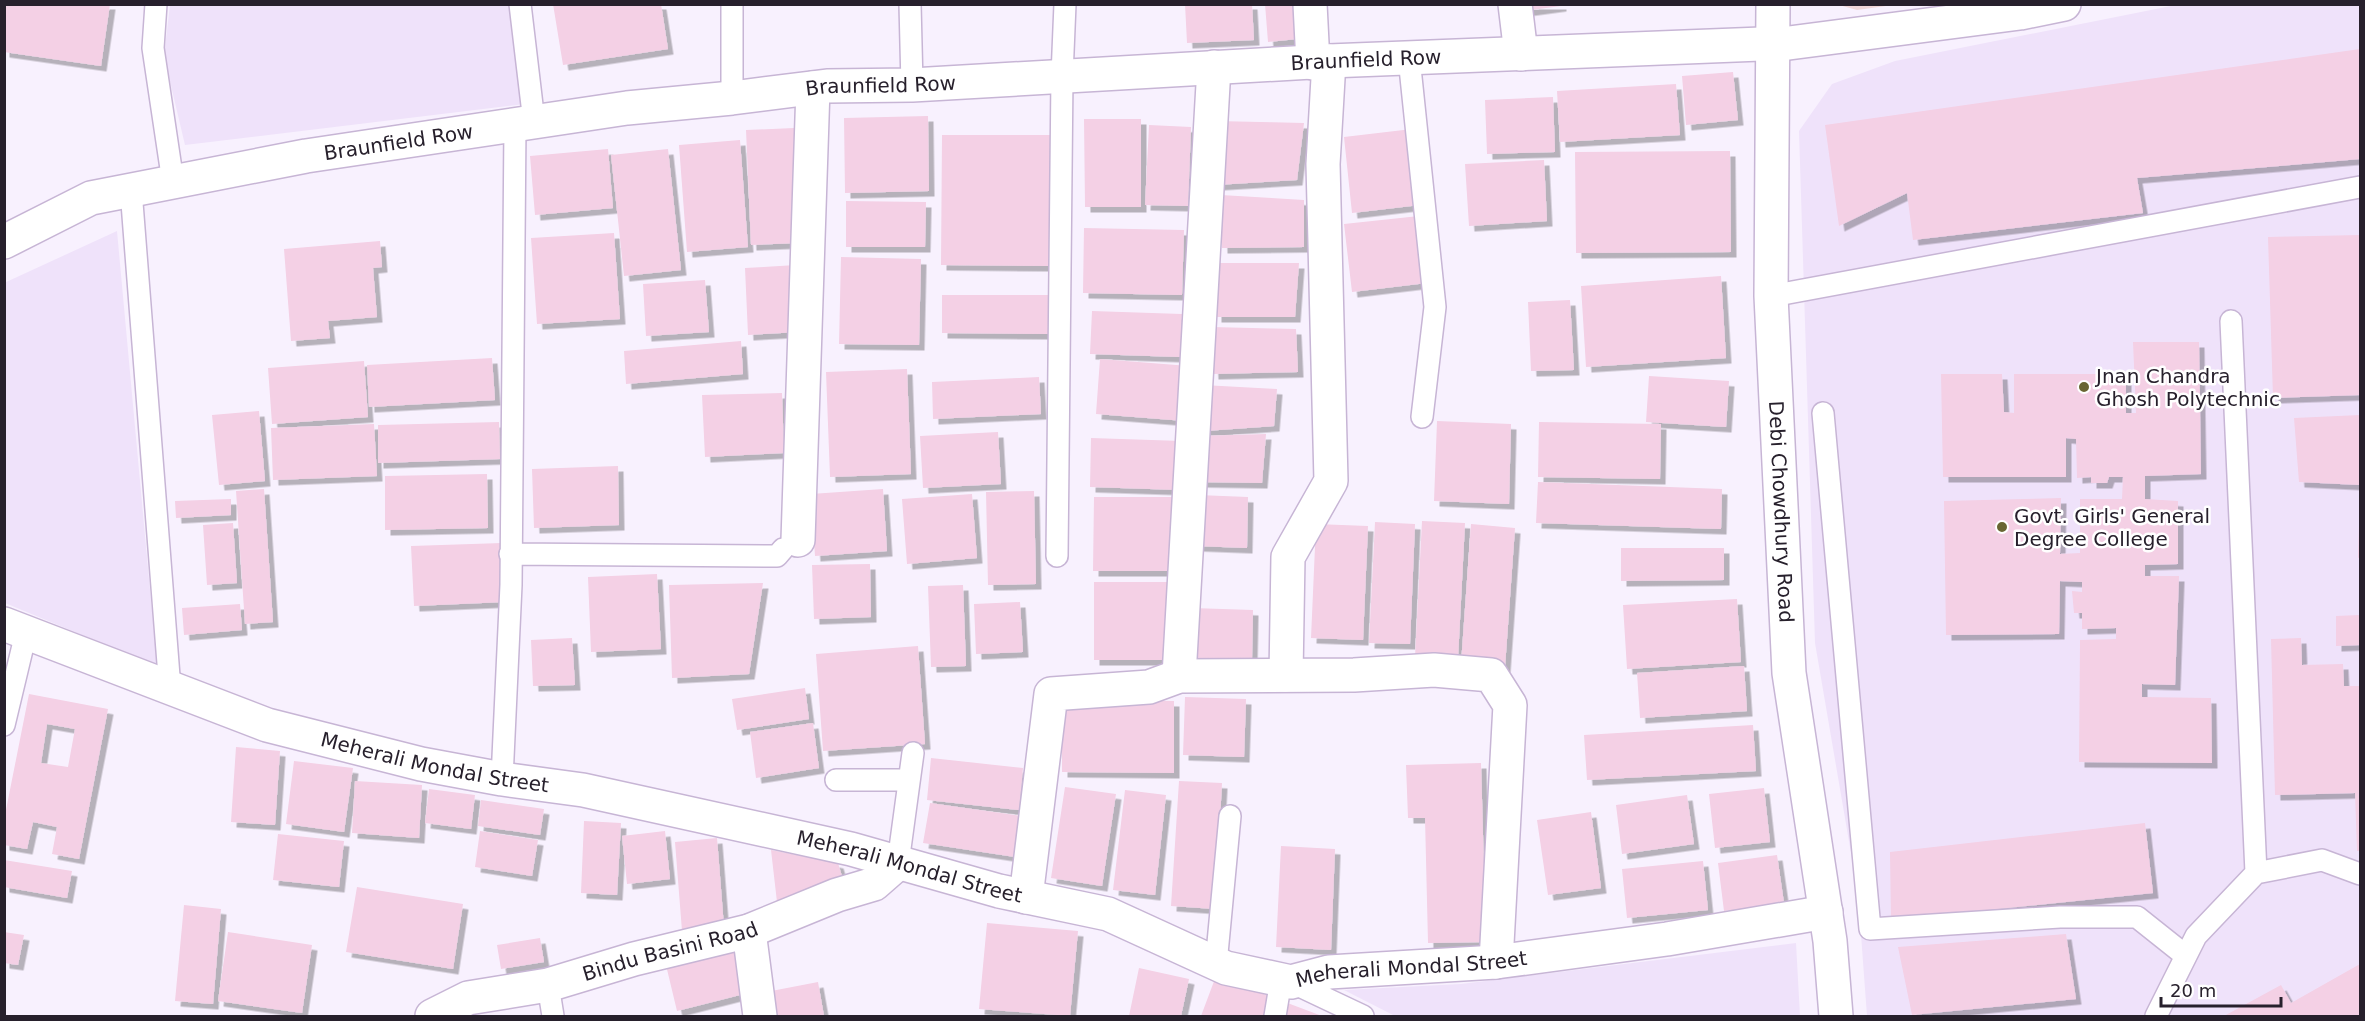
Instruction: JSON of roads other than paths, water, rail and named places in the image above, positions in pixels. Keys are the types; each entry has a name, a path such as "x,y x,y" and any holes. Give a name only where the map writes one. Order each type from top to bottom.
{"street":[{"path":"1286,675 1288,557 1331,481 1321,62 1311,4"},
{"path":"1515,4 1521,54"},
{"name":"Debi Chowdhury Road","path":"1773,4 1771,296 1789,673 1830,941 1836,1017"},
{"name":"Braunfield Row","path":"4,242 91,198 306,156 627,108 827,86 912,85 1214,67 1774,43 2020,13 2064,4"},
{"path":"1179,675 1214,67"},
{"path":"790,545 813,88"},
{"name":"Meherali Mondal Street","path":"15,629 267,725 421,764 502,779 583,790 851,849 999,891 1108,914 1226,968 1286,981 1329,972 1496,962 1667,939 1826,912"},
{"path":"1026,897 1051,694 1149,687 1179,675 1354,675 1434,670 1491,675 1510,705 1496,962"},
{"name":"Bindu Basini Road","path":"432,1017 468,998 550,1001 634,959 749,932 837,895 874,884 898,863"},
{"path":"749,932 760,1017"}],"lane":[{"path":"156,4 153,48 173,182"},
{"path":"502,779 511,585 510,554 524,124 520,4"},
{"path":"732,4 732,98"},
{"path":"910,4 912,85"},
{"path":"1057,556 1062,76 1065,4"},
{"path":"1408,58 1435,307 1422,417"},
{"path":"1771,296 2361,187"},
{"path":"131,190 170,689"},
{"path":"2231,321 2256,873"},
{"path":"1823,413 1870,929 2060,918 2137,917 2187,956"},
{"path":"510,554 777,555 790,545"},
{"path":"4,725 15,629"},
{"path":"898,863 913,753"},
{"path":"836,780 909,780"},
{"path":"1216,964 1230,816"},
{"path":"2156,1017 2196,936 2256,873 2322,860 2361,874"},
{"path":"1275,1017 1286,981 1363,1017"}],"place":[{"name":"Jnan Chandra Ghosh Polytechnic","path":"2084,387"},
{"name":"Govt. Girls' General Degree College","path":"2002,527"}]}
